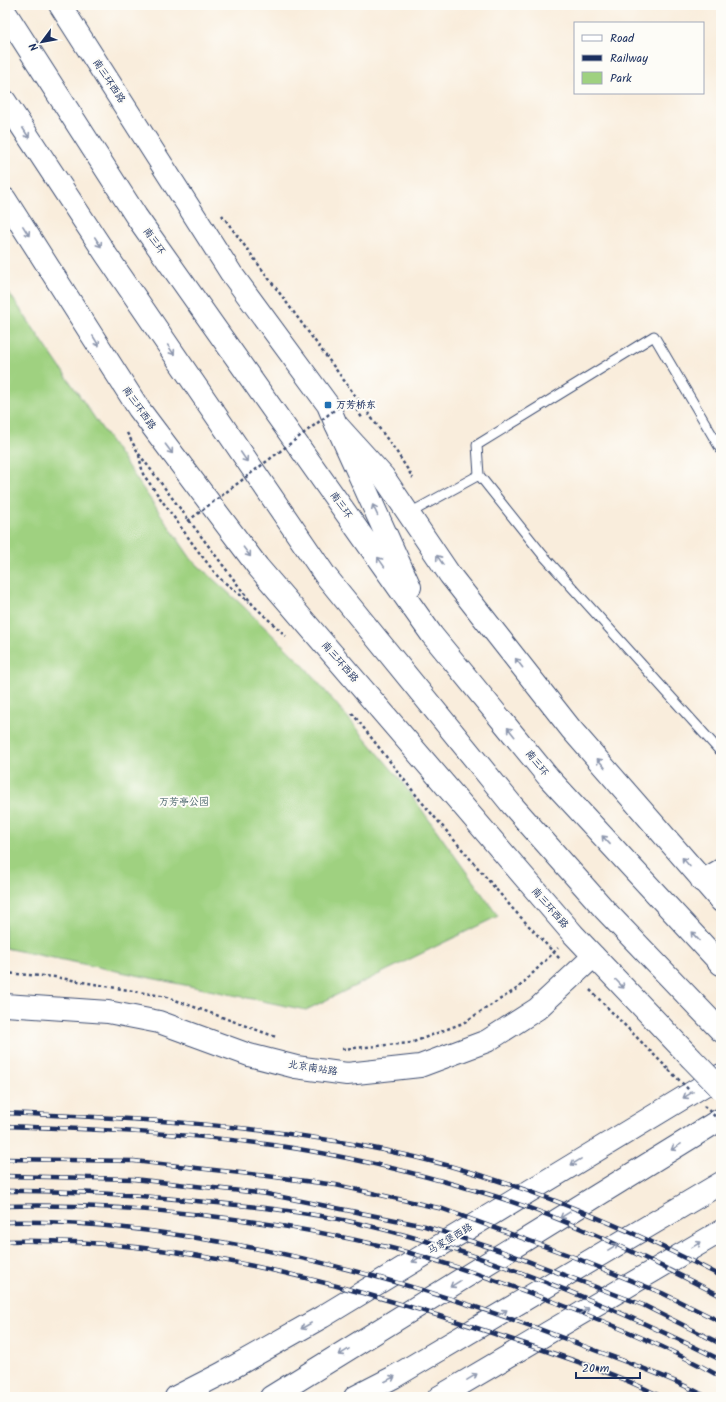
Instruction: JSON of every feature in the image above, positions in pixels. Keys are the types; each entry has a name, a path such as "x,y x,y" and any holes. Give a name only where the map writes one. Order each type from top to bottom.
{"main road":[{"name":"南三环西路","path":"60,5 231,273 328,405 336,424 383,476 450,575 571,729 721,902"},
{"name":"南三环","path":"5,12 136,216 432,635 548,778 721,964"},
{"path":"5,101 107,256 325,575 512,805 605,910 721,1031"},
{"name":"南三环西路","path":"5,198 139,409 254,561 573,934 721,1089"},
{"path":"336,424 432,635"},
{"path":"702,881 721,870"},
{"name":"北京南站路","path":"5,1005 108,1012 159,1022 250,1055 296,1067 347,1074 420,1066 487,1041 537,1009 594,956"},
{"name":"马家堡西路","path":"176,1397 221,1374 322,1317 721,1075"},
{"path":"271,1397 721,1119"},
{"path":"355,1397 394,1377 721,1183"},
{"path":"439,1397 721,1230"}],"lane":[{"path":"721,450 654,336 477,445 479,475 542,554 718,750 721,748"},
{"path":"408,514 479,475"}],"path":[{"path":"221,214 396,451 414,480"},
{"path":"188,521 349,399"},
{"path":"253,605 188,521 139,454 143,474 195,548 219,578 253,605 291,642"},
{"path":"348,709 420,800 553,953 669,1070"},
{"path":"336,1049 411,1043 463,1023 518,988 573,934"},
{"path":"5,973 55,977 167,997 257,1032 283,1039"}],"green space":[{"name":"万芳亭公园","path":"5,287 192,560 242,605 305,667 399,778 498,916 306,1010 5,948"}],"railway":[{"path":"5,1113 100,1117 242,1128 336,1141 427,1160 471,1172 556,1201 640,1236 721,1276"},
{"path":"5,1126 106,1130 207,1137 299,1149 378,1165 481,1192 543,1213 603,1238 721,1296"},
{"path":"5,1159 134,1161 267,1176 336,1185 443,1209 571,1256 662,1293 721,1322"},
{"path":"5,1176 133,1179 267,1194 425,1226 501,1251 643,1305 721,1344"},
{"path":"5,1191 81,1192 240,1205 309,1214 391,1231 440,1245 536,1278 631,1317 721,1360"},
{"path":"5,1206 100,1207 197,1214 293,1228 387,1247 471,1272 575,1310 660,1346 721,1377"},
{"path":"5,1222 75,1223 145,1230 240,1245 336,1266 431,1293 525,1324 657,1374 707,1397"},
{"path":"5,1241 67,1242 129,1246 190,1254 311,1279 430,1313 555,1354 599,1369 662,1397"}],"place":[{"name":"万芳桥东","path":"328,405"}]}
